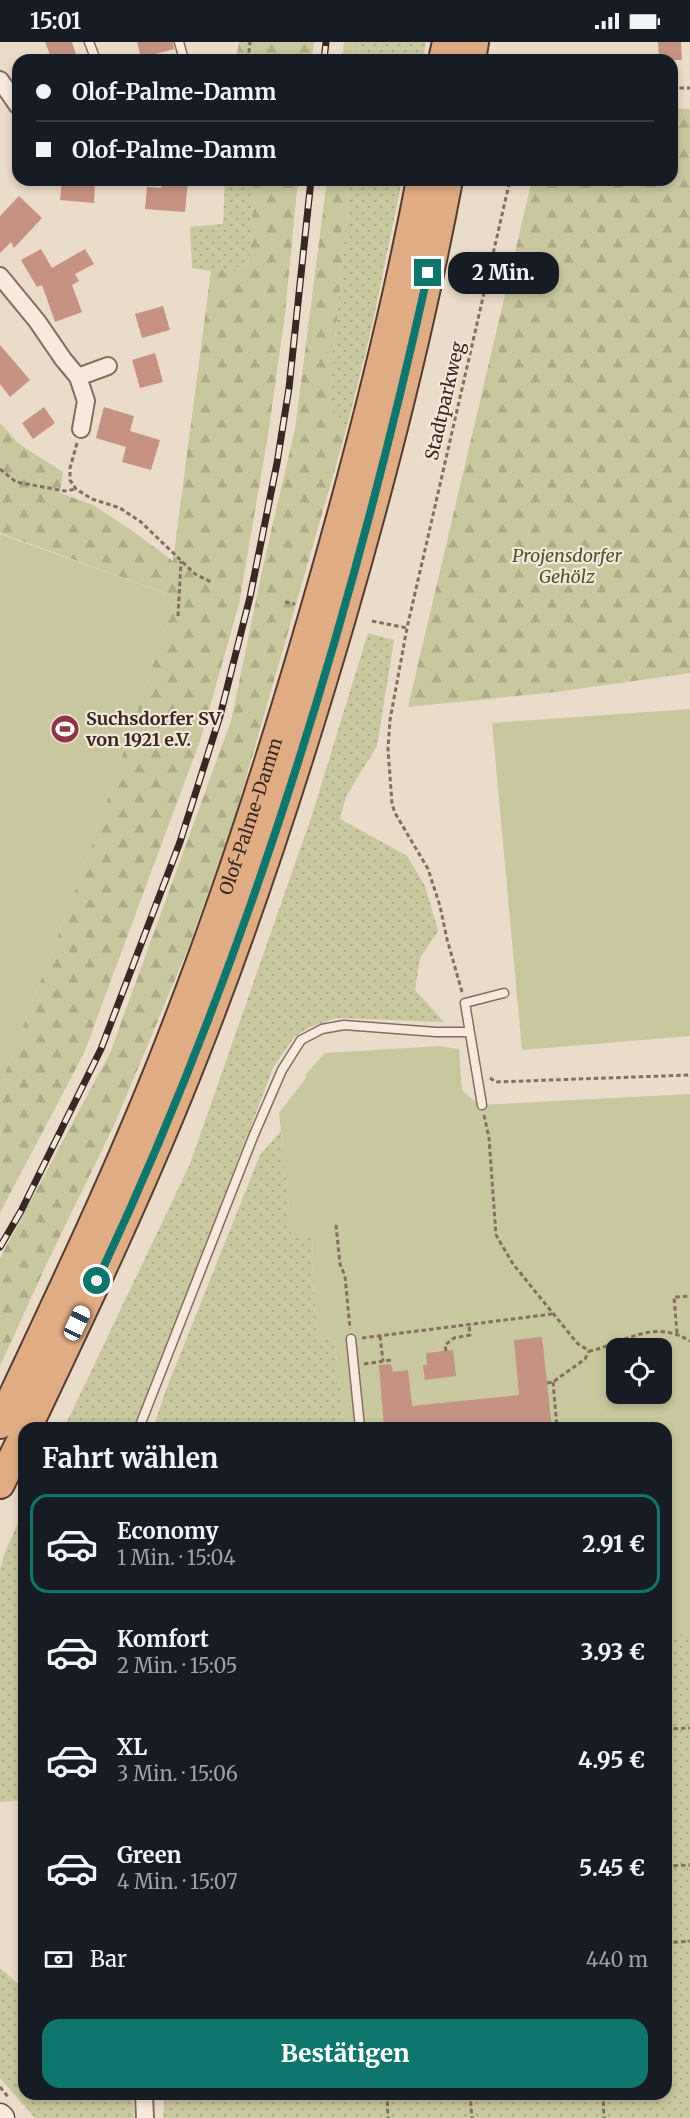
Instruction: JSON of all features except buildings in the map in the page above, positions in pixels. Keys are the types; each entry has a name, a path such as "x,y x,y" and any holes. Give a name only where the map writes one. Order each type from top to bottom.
{"highway":[{"name":"Olof-Palme-Damm","path":"0,1424 113,1181 177,1026 246,831 287,708 335,541 364,431 420,186"},
{"name":"Olof-Palme-Damm","path":"30,1422 126,1218 176,1100 229,965 270,846 313,713 367,526 408,363 447,186"},
{"path":"0,1498 6,1472 18,1447"}],"street":[{"path":"0,80 12,97"},
{"path":"0,276 78,377 86,401 81,429"},
{"path":"78,377 108,366"},
{"path":"144,2100 146,2118"}],"lane":[{"path":"482,1105 465,1003 504,993"},
{"path":"141,1422 253,1137 282,1070 301,1040 322,1029 344,1025 436,1032 469,1032"},
{"path":"351,1339 359,1422"}],"path":[{"name":"Stadtparkweg","path":"465,1003 428,869 392,804 388,749 390,720 407,628 509,186"},
{"path":"81,429 70,468 70,480 76,489 92,499 120,508 141,522 195,574 213,583"},
{"path":"0,469 16,482 65,491 76,489"},
{"path":"178,616 181,561"},
{"path":"372,621 407,628"},
{"path":"476,1068 496,1082 690,1075"},
{"path":"482,1105 489,1138 496,1235 513,1264 577,1343 589,1351 597,1350 656,1331 677,1333 690,1341"},
{"path":"336,1225 340,1264 345,1276 351,1339 553,1314"},
{"path":"677,1333 674,1297 690,1296"},
{"path":"446,1351 445,1345 454,1338 470,1335 469,1324"},
{"path":"380,1335 383,1361"},
{"path":"547,1383 553,1382 585,1359 589,1351"},
{"path":"353,1365 391,1360"},
{"path":"553,1382 556,1422"},
{"path":"672,1729 690,1728"},
{"path":"672,1866 690,1865"},
{"path":"672,1942 690,1941"},
{"path":"387,2100 388,2118"},
{"path":"470,2100 472,2118"},
{"path":"603,2100 604,2118"}],"green space":[{"path":"239,42 314,42 313,54 237,54"},
{"path":"344,42 360,42 359,54 343,54"},
{"path":"360,42 426,42 424,54 359,54"},
{"name":"Projensdorfer Gehölz","path":"678,108 690,109 690,673 556,692 408,707 531,186 678,186"},
{"path":"225,186 255,186 248,266 211,271 192,268 190,227 223,224"},
{"path":"255,186 297,186 285,314 268,435 239,604 201,738 84,1053 0,1213 0,1086 86,862 176,597 0,533 0,423 19,444 63,472 60,493 93,505 173,561 211,271 248,266"},
{"path":"326,186 349,186 329,405 347,427 233,823 187,951 115,1123 0,1366 0,1258 110,1053 231,721 264,562 295,429"},
{"path":"349,186 401,186 372,326 347,427 329,405"},
{"name":"Suchsdorfer SV von 1921 e.V.","path":"0,534 176,597 86,862 0,1086"},
{"path":"368,633 394,640 377,746 346,796 340,819 407,856 425,886 438,931 420,958 415,990 444,1022 336,1018 310,1027 294,1037 273,1068 138,1422 67,1422 190,1164 312,815"},
{"path":"690,709 690,1036 522,1050 492,723"},
{"path":"439,1046 459,1049 462,1090 479,1105 690,1094 690,1634 672,1636 672,1422 344,1422 334,1338 317,1339 312,1238 292,1237 279,1113 306,1078 306,1074 325,1053"},
{"path":"281,1131 292,1237 312,1238 317,1339 334,1338 344,1422 155,1422 166,1390 260,1155"},
{"path":"18,1524 18,1800 0,1802 0,1569 6,1549"},
{"path":"690,1634 690,2118 163,2118 164,2100 672,2100 672,1636"},
{"path":"0,1968 18,1984 18,2099 0,2078"},
{"path":"19,2100 132,2100 134,2118 35,2118"}],"railway":[{"path":"325,54 326,42"},
{"path":"0,1247 21,1211 101,1049 180,842 220,716 250,597 277,463 289,388 310,186"}],"place":[{"name":"Suchsdorfer SV von 1921 e.V.","path":"65,729"}],"route":[{"path":"97,1281 176,1100 229,965 280,815 313,713 361,548 390,439 428,273"}]}
